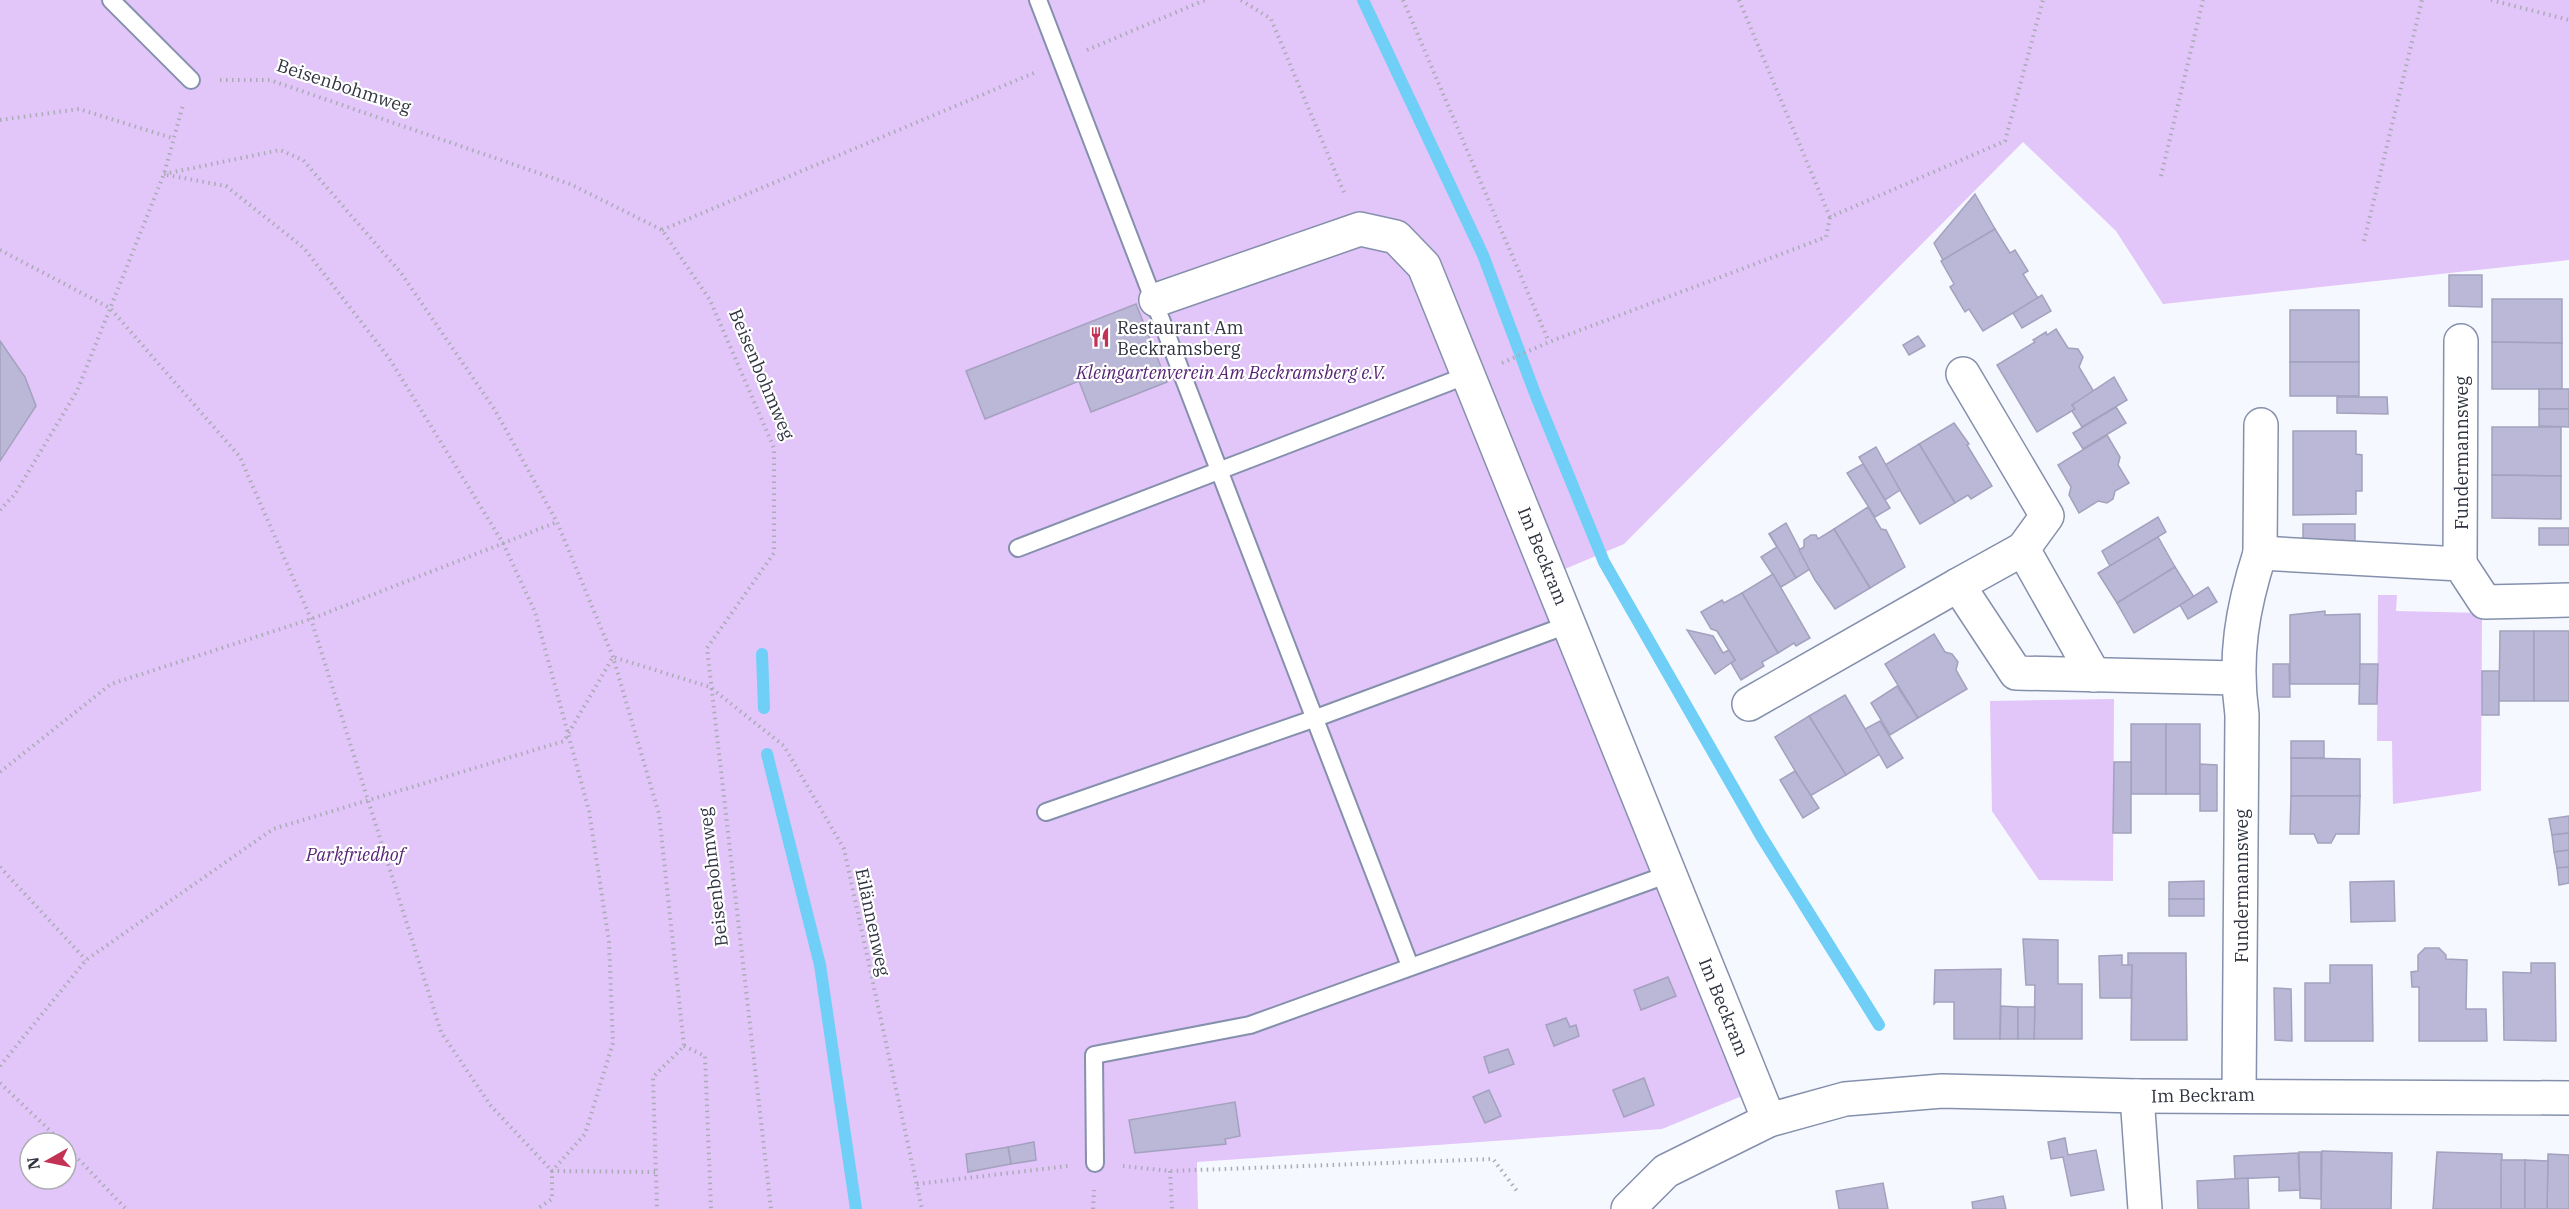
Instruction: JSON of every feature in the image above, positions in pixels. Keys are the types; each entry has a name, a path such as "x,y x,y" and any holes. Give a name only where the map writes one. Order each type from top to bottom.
{"street":[{"path":"1156,300 1360,229"},
{"name":"Im Beckram","path":"1360,229 1396,237 1424,266 1769,1120"},
{"name":"Fundermannsweg","path":"2460,564 2462,341"},
{"path":"1749,704 2023,549 2047,516 1963,374"},
{"name":"Fundermannsweg","path":"2240,1094 2242,715 2237,678 2245,599 2260,553 2261,425"},
{"path":"2023,549 2094,675"},
{"path":"2260,553 2460,564 2485,602 2569,600"},
{"path":"1958,585 2016,673 2237,678"},
{"name":"Im Beckram","path":"1628,1209 1666,1171 1769,1120 1845,1100 1942,1092 2137,1096 2240,1094 2569,1098"},
{"path":"2137,1096 2145,1209"}],"lane":[{"path":"111,0 190,80"},
{"path":"1038,0 1156,300 1410,966"},
{"path":"1018,548 1468,375"},
{"path":"1046,812 1316,718 1570,624"},
{"path":"1095,1162 1094,1055 1250,1025 1670,874"}],"path":[{"path":"662,230 1205,0"},
{"path":"1241,0 1271,19 1360,229"},
{"path":"1403,0 1549,342"},
{"path":"1503,363 1549,342 1826,237 1830,217 1739,0"},
{"path":"1830,217 2005,141 2043,0"},
{"path":"2161,176 2203,0"},
{"path":"2364,241 2422,0"},
{"path":"2491,0 2569,20"},
{"path":"0,510 15,494 77,391 164,174 172,138 190,80"},
{"name":"Beisenbohmweg","path":"190,80 270,80 570,184 662,230 710,300 774,448 774,553 707,648 771,1209"},
{"path":"0,120 79,108 172,138"},
{"path":"164,174 280,150 303,160 401,273 495,410 557,522 613,657 658,813 684,1046"},
{"path":"164,174 226,186 304,248 389,358 503,543 535,612 589,812 609,942 613,1044 585,1134 552,1171 552,1199 537,1209"},
{"path":"0,250 110,308 240,457 311,619 441,1032 491,1106 552,1171 656,1172"},
{"path":"0,772 111,684 311,619 557,522"},
{"path":"613,657 710,687"},
{"path":"0,1066 86,960 273,829 564,741 613,657"},
{"name":"Eilännenweg","path":"710,687 784,746 844,849 922,1209"},
{"path":"0,867 86,960"},
{"path":"657,1209 653,1077 684,1046"},
{"path":"684,1046 705,1056 711,1209"},
{"path":"0,1083 51,1131"},
{"path":"78,1158 126,1209"},
{"path":"917,1184 1095,1162 1170,1171 1493,1159 1517,1191"},
{"path":"1170,1171 1172,1209"}],"green space":[{"path":"0,0 2569,0 2569,260 2163,304 2116,231 2023,142 1624,544 1539,580 1742,1096 1662,1129 1197,1162 1198,1209 0,1209"},
{"path":"2378,595 2397,595 2396,611 2482,613 2481,791 2393,804 2392,741 2377,741"},
{"path":"2114,699 2113,881 2039,880 1992,811 1990,701"}],"building":[{"path":"1975,194 1995,229 1943,260 1934,243"},
{"path":"1995,229 2010,253 2015,250 2028,271 2023,274 2038,298 1983,331 1969,309 1965,312 1950,287 1954,284 1941,261"},
{"path":"2449,275 2482,275 2482,307 2449,306"},
{"path":"2042,295 2051,311 2022,328 2013,313"},
{"path":"2492,299 2562,299 2562,343 2492,342"},
{"name":"Restaurant Am Beckramsberg","path":"1136,304 1167,382 1091,412 1079,381 985,419 966,371"},
{"path":"2290,310 2359,310 2359,362 2290,362"},
{"path":"2056,329 2068,348 2078,349 2083,357 2079,367 2094,392 2072,405 2075,409 2037,432 1997,365 2035,342 2033,340 2046,332 2047,335"},
{"path":"1918,336 1925,346 1909,355 1903,345"},
{"path":"0,341 25,377 36,406 0,461"},
{"path":"2492,342 2562,343 2562,389 2492,389"},
{"path":"2290,362 2359,362 2359,396 2290,396"},
{"path":"2114,377 2127,400 2082,427 2072,411 2075,409 2072,405"},
{"path":"2539,389 2569,389 2569,409 2539,409"},
{"path":"2337,397 2387,397 2388,414 2337,413"},
{"path":"2116,407 2126,423 2083,449 2073,433"},
{"path":"2539,409 2569,409 2569,427 2539,426"},
{"path":"1954,423 1969,444 1967,445 1992,486 1971,499 1968,495 1955,503 1919,444"},
{"path":"2492,427 2561,427 2561,476 2492,475"},
{"path":"2293,431 2356,431 2356,454 2362,455 2362,491 2356,491 2356,514 2293,515"},
{"path":"2107,435 2120,457 2118,465 2129,483 2115,491 2113,499 2107,503 2098,501 2079,513 2069,495 2071,487 2058,465"},
{"path":"1919,444 1955,503 1920,524 1885,465"},
{"path":"1876,447 1900,490 1885,500 1859,457"},
{"path":"1863,464 1890,508 1875,517 1847,473"},
{"path":"2492,475 2561,476 2561,519 2492,518"},
{"path":"1868,507 1881,529 1886,530 1905,567 1870,588 1834,529"},
{"path":"2158,517 2166,532 2110,566 2102,551"},
{"path":"1786,523 1810,569 1796,578 1769,534"},
{"path":"2303,524 2355,524 2355,541 2303,541"},
{"path":"2539,528 2569,528 2569,545 2539,545"},
{"path":"1834,529 1870,588 1835,609 1815,580 1799,550 1804,547 1804,540 1811,535 1816,535 1818,539"},
{"path":"1769,533 1796,578 1781,587 1761,557 1777,547"},
{"path":"2158,537 2175,567 2117,603 2098,573"},
{"path":"2175,567 2194,597 2134,633 2117,603"},
{"path":"1773,574 1810,638 1796,646 1794,643 1778,653 1742,593"},
{"path":"2208,587 2217,602 2188,619 2180,605"},
{"path":"1742,593 1778,653 1762,662 1764,666 1741,680 1731,663 1735,660 1717,631 1711,629 1701,612 1722,600 1724,603"},
{"path":"2325,611 2325,615 2360,614 2360,684 2290,684 2290,615"},
{"path":"1687,630 1713,636 1723,653 1729,650 1735,660 1715,674"},
{"path":"2500,631 2534,631 2534,701 2499,701"},
{"path":"2534,631 2569,631 2569,701 2534,701"},
{"path":"1934,634 1945,652 1952,654 1958,662 1956,670 1967,689 1918,718 1885,664"},
{"path":"2273,664 2289,664 2290,697 2273,697"},
{"path":"2360,664 2378,664 2377,704 2359,704"},
{"path":"2482,671 2499,671 2499,715 2482,715"},
{"path":"1897,686 1918,718 1890,735 1871,703"},
{"path":"1845,695 1880,754 1846,775 1809,716"},
{"path":"1809,716 1846,775 1810,796 1775,737"},
{"path":"1880,721 1903,758 1887,768 1865,729"},
{"path":"2131,724 2166,724 2166,794 2131,794"},
{"path":"2166,724 2200,724 2200,794 2166,794"},
{"path":"2291,741 2324,741 2324,758 2291,758"},
{"path":"2291,758 2360,759 2360,796 2291,796"},
{"path":"2114,762 2131,762 2131,833 2113,833"},
{"path":"2200,764 2217,765 2217,811 2200,811"},
{"path":"1795,771 1819,808 1803,818 1780,780"},
{"path":"2291,796 2360,796 2359,834 2336,834 2331,843 2318,843 2314,834 2290,834"},
{"path":"2569,816 2569,833 2552,835 2549,819"},
{"path":"2569,833 2569,850 2554,852 2552,835"},
{"path":"2569,850 2569,867 2557,868 2554,852"},
{"path":"2569,867 2569,883 2559,885 2557,868"},
{"path":"2204,881 2204,899 2169,899 2169,882"},
{"path":"2394,881 2395,921 2351,922 2350,882"},
{"path":"2169,899 2204,899 2204,916 2169,916"},
{"path":"2023,939 2058,940 2058,984 2082,984 2082,1039 2034,1039 2035,985 2026,985"},
{"path":"2425,948 2439,948 2446,955 2446,959 2467,960 2466,1009 2486,1009 2487,1041 2419,1041 2419,987 2412,987 2411,972 2418,971 2418,955"},
{"path":"2128,953 2186,953 2187,1040 2131,1040 2132,965 2128,965"},
{"path":"2122,955 2122,965 2132,965 2131,998 2100,998 2099,956"},
{"path":"2531,963 2555,963 2556,1041 2504,1040 2503,972 2531,973"},
{"path":"2330,965 2372,965 2373,1041 2305,1041 2305,983 2330,983"},
{"path":"2001,969 2000,1039 1954,1039 1954,1002 1934,1004 1935,970"},
{"path":"1668,977 1676,996 1641,1010 1634,990"},
{"path":"2274,988 2291,989 2292,1041 2275,1040"},
{"path":"2001,1006 2018,1007 2018,1039 2000,1039"},
{"path":"2018,1007 2035,1007 2034,1039 2018,1039"},
{"path":"1566,1018 1570,1027 1576,1025 1579,1036 1554,1046 1546,1025"},
{"path":"1508,1049 1514,1064 1489,1073 1484,1057"},
{"path":"1644,1078 1654,1105 1624,1117 1613,1090"},
{"path":"1489,1090 1501,1116 1485,1123 1473,1097"},
{"path":"1235,1102 1240,1136 1225,1139 1226,1144 1135,1153 1129,1120"},
{"path":"2065,1138 2068,1155 2096,1150 2104,1190 2071,1196 2063,1157 2051,1159 2048,1142"},
{"path":"1034,1142 1036,1160 1011,1164 1008,1147"},
{"path":"1008,1147 1011,1164 968,1172 966,1154"},
{"path":"2322,1151 2392,1153 2391,1209 2321,1209"},
{"path":"2299,1152 2321,1152 2321,1199 2300,1198"},
{"path":"2437,1152 2502,1154 2501,1209 2433,1209"},
{"path":"2298,1153 2300,1190 2279,1191 2279,1177 2235,1179 2234,1156"},
{"path":"2548,1154 2569,1155 2569,1209 2547,1209"},
{"path":"2501,1160 2525,1160 2525,1209 2501,1209"},
{"path":"2525,1160 2548,1161 2547,1209 2525,1209"},
{"path":"2248,1178 2249,1209 2198,1209 2197,1181"},
{"path":"1883,1183 1888,1209 1839,1209 1836,1191"},
{"path":"2003,1196 2006,1209 1973,1209 1972,1202"}],"waterway":[{"path":"1363,0 1483,255 1536,396 1604,562 1761,836 1879,1025"},
{"path":"762,654 764,708"},
{"path":"767,754 820,965 856,1209"}],"place":[{"name":"Restaurant Am Beckramsberg","path":"1100,337"}],"park label":[{"name":"Kleingartenverein Am Beckramsberg e.V.","path":"1231,372"},
{"name":"Parkfriedhof","path":"355,854"}]}
